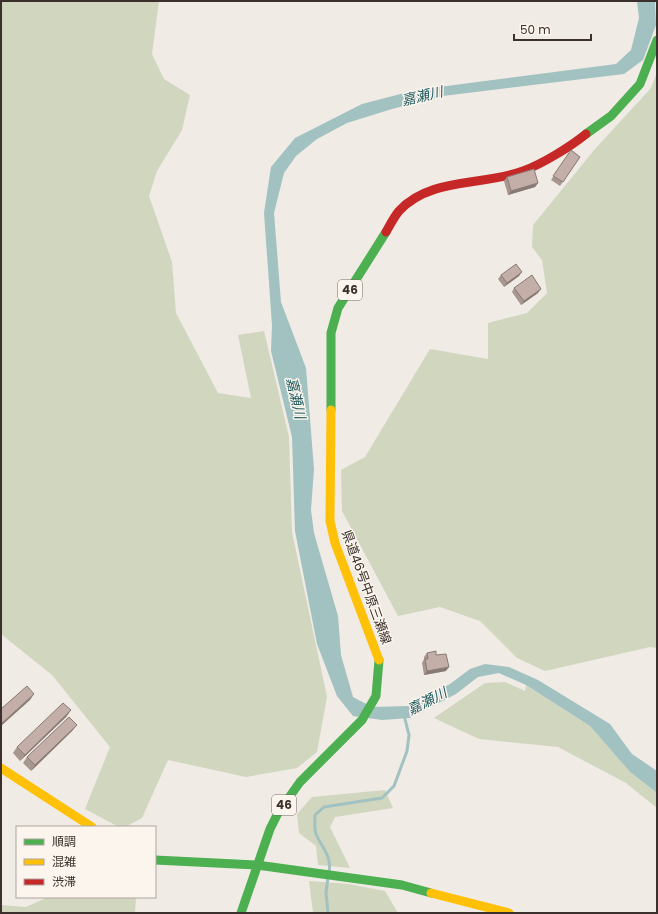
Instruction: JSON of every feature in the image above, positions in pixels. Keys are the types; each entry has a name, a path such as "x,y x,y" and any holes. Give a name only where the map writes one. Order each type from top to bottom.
{"main road":[{"name":"県道46号中原三瀬線","path":"241,913 257,865 278,813 296,788 362,720 376,696 379,659 335,543 330,521 329,365 331,334 338,308 399,211 419,196 438,188 497,178 523,171 575,143 611,116 640,84 653,54 657,40"},
{"path":"1,768 57,802 91,826"},
{"path":"156,860 169,862 257,865 343,876 402,885 509,913"}],"green space":[{"path":"1,1 159,1 152,54 164,79 190,95 182,130 157,171 149,196 172,262 176,313 218,393 251,398 238,335 264,331 289,437 292,532 327,697 317,752 297,768 246,777 168,760 142,818 127,826 117,826 85,809 110,747 52,675 1,634"},
{"path":"657,72 657,648 650,647 545,671 517,658 480,621 440,607 398,616 342,511 341,470 365,457 430,349 488,359 488,323 527,313 547,293 542,260 532,247 533,225 595,149 651,88"},
{"path":"505,682 525,691 526,685 590,726 630,772 657,793 657,808 626,783 558,747 479,739 434,718 485,683"},
{"path":"385,790 393,808 335,817 330,827 350,868 318,865 316,846 299,833 297,814 312,797"},
{"path":"309,881 349,884 385,891 398,913 313,913"},
{"path":"46,898 136,898 135,913 1,913 1,905 26,907"}],"water":[{"name":"嘉瀬川","path":"637,1 655,1 656,25 643,60 624,74 443,96 392,109 347,123 317,139 296,156 284,173 274,213 281,302 306,368 314,469 311,510 314,533 338,616 341,655 353,697 372,707 408,706 450,684 470,669 485,664 509,667 538,680 610,724 632,754 657,771 657,793 630,772 590,726 526,685 499,673 478,677 456,694 410,718 382,720 353,716 337,696 317,644 295,531 292,437 271,351 272,325 264,213 271,167 295,138 362,104 416,90 616,64 631,50 639,18"}],"building":[{"path":"571,150 580,157 563,182 553,176"},
{"path":"534,169 538,183 511,191 507,177"},
{"path":"516,264 522,272 507,283 501,275"},
{"path":"532,275 541,289 524,301 514,288"},
{"path":"436,651 436,655 446,654 449,667 427,671 425,659 428,659 427,653"},
{"path":"27,686 34,694 1,724 1,709"},
{"path":"63,703 71,710 25,755 17,747"},
{"path":"69,717 77,725 35,765 27,757"}],"waterway":[{"name":"嘉瀬川","path":"329,872 330,866 328,857 315,832 315,815 324,807 382,798 394,786 407,751 409,735 404,715"},
{"path":"328,877 326,893 328,913"}],"traffic: fast":[{"path":"586,134 611,116 640,84 657,40"},
{"path":"331,410 331,333 338,308 386,232"},
{"path":"241,913 270,829 278,813 300,782 362,720 376,696 379,660"},
{"path":"156,860 257,865 402,885 431,893"}],"traffic: slow":[{"path":"331,410 330,521 335,543 379,660"},
{"path":"1,768 90,826"},
{"path":"431,893 509,913"}],"traffic: jam":[{"path":"386,232 399,211 412,200 426,193 441,187 507,176 523,171 556,155 586,134"}]}
